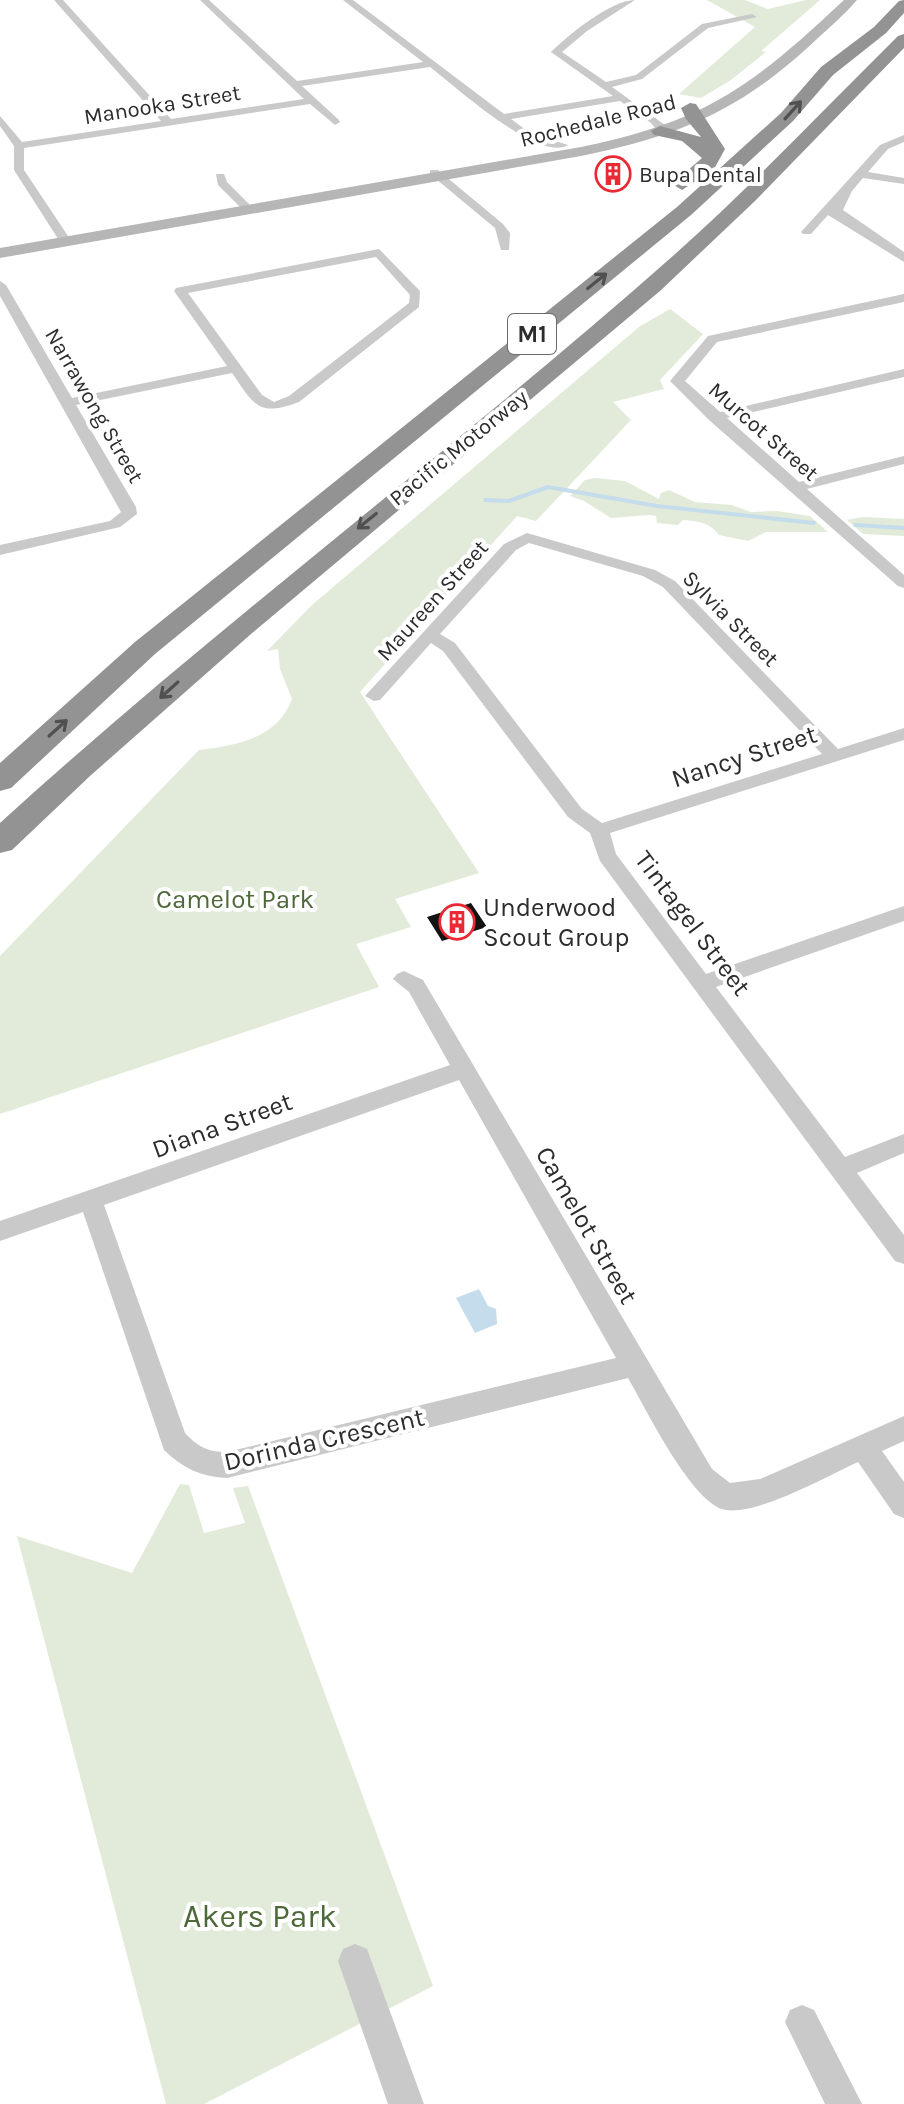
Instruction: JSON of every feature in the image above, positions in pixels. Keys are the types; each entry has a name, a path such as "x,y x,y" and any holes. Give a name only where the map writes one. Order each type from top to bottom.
{"highway":[{"name":"Pacific Motorway","path":"0,781 145,648 684,211 787,117 827,71 880,30 904,4"},
{"name":"Pacific Motorway","path":"0,842 273,597 573,352 722,223 904,39"},
{"path":"573,352 644,304 759,203 853,106 904,61"},
{"path":"145,648 190,594 416,412 711,158 716,149 714,141 692,114"},
{"path":"658,126 696,140 711,158"}],"main road":[{"name":"Rochedale Road","path":"692,114 747,75 836,0"},
{"name":"Rochedale Road","path":"0,253 363,190 543,154 658,126 745,93 851,0"},
{"name":"Rochedale Road","path":"543,154 563,145 658,126"}],"street":[{"path":"58,0 169,123"},
{"path":"204,0 335,122"},
{"path":"347,0 526,135 543,154"},
{"path":"631,0 584,29 556,52 658,126"},
{"path":"603,86 639,77 705,26 752,17"},
{"path":"297,84 431,64"},
{"path":"503,117 619,98"},
{"name":"Manooka Street","path":"19,146 310,101"},
{"path":"0,119 19,146 19,170 66,242"},
{"path":"526,135 544,143 563,145"},
{"path":"834,213 835,198 846,191 884,147 904,138"},
{"path":"861,174 904,181"},
{"path":"437,175 499,226 504,233 505,247"},
{"path":"220,176 222,183 249,210"},
{"path":"807,232 817,220 834,213"},
{"path":"834,213 904,258"},
{"path":"379,253 416,294 415,304 294,399 273,407 257,398 234,369 180,291 379,253"},
{"name":"Narrawong Street","path":"0,285 16,323 68,403 128,507 129,514 115,524 0,550"},
{"name":"Murcot Street","path":"904,298 713,339 677,381 904,583"},
{"path":"68,403 234,369"},
{"path":"714,417 904,373"},
{"path":"795,487 904,460"},
{"name":"Maureen Street","path":"374,696 510,547 527,538"},
{"name":"Sylvia Street","path":"527,538 649,573 669,584 834,755"},
{"name":"Tintagel Street","path":"431,636 449,647 575,813 599,830 607,856 843,1168 904,1254"},
{"name":"Nancy Street","path":"599,830 904,734"},
{"path":"703,983 904,913"},
{"name":"Camelot Street","path":"404,979 416,986 462,1070 702,1478 726,1497 761,1492 864,1447"},
{"name":"Diana Street","path":"0,1231 462,1070"},
{"path":"843,1168 904,1143"},
{"name":"Dorinda Crescent","path":"91,1201 174,1441 188,1457 208,1465 227,1465 634,1365"},
{"path":"904,1428 864,1447 904,1505"},
{"path":"355,1961 406,2104"},
{"path":"802,2022 844,2104"}],"green space":[{"path":"707,0 745,0 768,9 820,0 761,51 766,52 731,80 701,98 679,94 755,27"},
{"name":"Camelot Park","path":"670,309 703,334 660,380 664,389 613,402 631,420 536,521 517,516 360,692 479,873 395,899 411,927 356,944 379,987 0,1114 0,956 199,750 254,738 276,723 292,699 280,669 278,649 267,651 312,605 639,327"},
{"path":"585,480 625,481 659,499 661,493 669,490 695,502 732,505 751,512 777,511 810,516 828,532 766,532 748,541 719,535 707,525 694,521 683,520 678,525 657,523 656,516 650,515 611,518 570,496"},
{"path":"862,517 904,519 904,536 863,534 847,520"},
{"name":"Akers Park","path":"180,1484 189,1485 204,1533 245,1523 233,1488 248,1486 433,1986 204,2104 166,2104 17,1536 132,1573"}],"water":[{"path":"479,1289 488,1306 496,1309 497,1324 475,1333 456,1298"}],"building":[{"name":"Underwood Scout Group","path":"471,903 487,927 442,941 427,917"}],"waterway":[{"path":"485,500 509,501 548,487 657,506 814,523"},
{"path":"855,525 904,528"}],"place":[{"name":"Bupa Dental","path":"613,174"},
{"name":"Underwood Scout Group","path":"457,922"}]}
